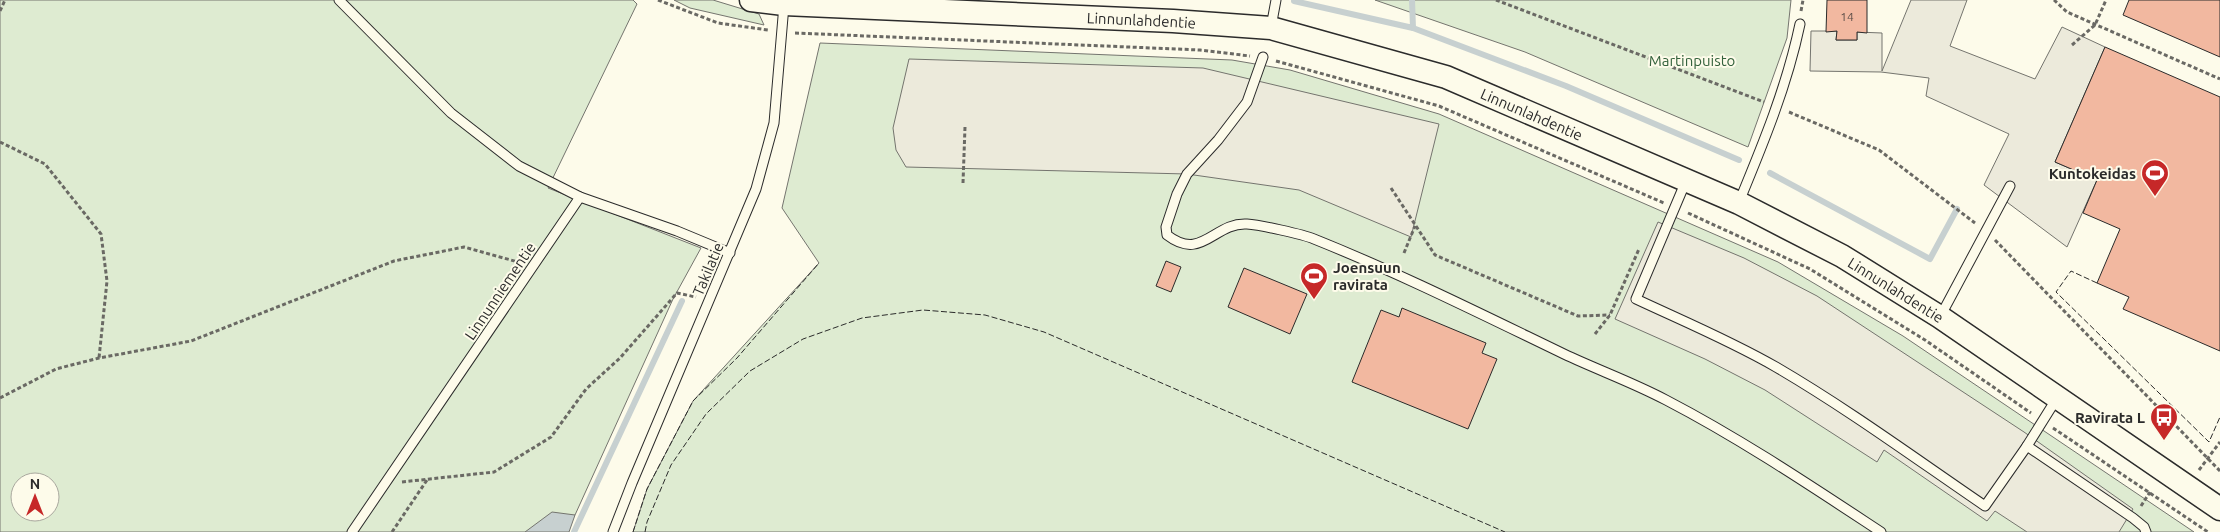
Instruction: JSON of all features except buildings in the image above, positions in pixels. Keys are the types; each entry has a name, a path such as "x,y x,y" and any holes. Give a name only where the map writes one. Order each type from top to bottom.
{"street":[{"name":"Linnunlahdentie","path":"751,0 784,4 1173,21 1271,28 1446,77 1739,203 1842,256 1940,317 2220,510"}],"lane":[{"path":"339,0 451,113 519,166 580,197 677,231 730,253"},
{"path":"1271,28 1276,0"},
{"name":"Takilatie","path":"613,532 756,189 774,123 784,4"},
{"path":"1739,203 1777,107 1795,50 1800,24"},
{"path":"1263,57 1247,102 1218,140 1187,174 1177,194 1166,227 1167,235 1178,243 1192,245 1209,239 1224,229 1246,224 1310,238 1400,275 1600,371 1665,399 1761,453 1881,532"},
{"path":"1686,181 1636,300 1720,337 1776,367 1839,407 1985,506 2027,446 2058,397"},
{"path":"1940,317 2010,186"},
{"name":"Linnunniementie","path":"352,532 580,197"},
{"path":"2027,446 2133,518 2144,527 2146,532"}],"path":[{"path":"0,11 5,0"},
{"path":"658,0 718,22 781,32 1200,50 1263,57 1439,106 1732,232 1810,269 1925,340 2043,422 2208,532"},
{"path":"1496,0 1777,107 1879,150 1986,231 2220,471"},
{"path":"2054,0 2067,12 2220,79"},
{"path":"2072,45 2095,25 2106,0"},
{"path":"963,182 965,127"},
{"path":"0,142 45,164 101,234 107,281 99,358"},
{"path":"1391,188 1435,255 1578,316 1610,316"},
{"path":"1656,210 1660,201"},
{"path":"1404,253 1415,226"},
{"path":"1595,334 1610,316 1641,245"},
{"path":"0,398 56,369 99,358 191,341 394,261 464,247 533,266"},
{"path":"386,484 494,472 551,437 586,389 620,358 677,293 709,302"},
{"path":"392,532 427,480"}],"green space":[{"path":"0,0 633,0 637,4 548,188 701,248 673,299 575,515 552,532 0,532"},
{"path":"674,0 713,0 759,14 764,25 690,8"},
{"name":"Martinpuisto","path":"1375,0 1791,0 1787,38 1748,147 1525,52"},
{"name":"Joensuun ravirata","path":"820,43 1232,60 1290,70 1439,114 1778,262 1903,336 2194,532 633,532 647,489 693,401 819,263 782,208"}],"shaded area":[{"path":"1911,0 1967,0 1950,46 2035,79 2062,27 2105,47 2055,162 2097,180 2067,247 1984,185 2009,134 1926,96 1929,78 1881,72 1810,71 1811,31 1837,31 1836,40 1857,40 1857,32 1882,33 1882,71"},
{"path":"909,59 1203,68 1439,124 1411,237 1299,190 1187,174 906,167 896,150 893,128"},
{"path":"1658,222 1744,258 1817,296 2024,432 2133,509 2119,532 2027,532 1995,511 1987,521 1884,450 1877,462 1765,390 1705,359 1615,319"},
{"path":"552,512 575,515 569,532 525,532"}],"waterway":[{"path":"1294,1 1413,28 1412,0"},
{"path":"1413,28 1566,86 1739,160"},
{"path":"1770,173 1930,259 1957,209"},
{"path":"574,532 682,301"}],"fence":[{"path":"633,532 647,489 693,401 737,358 819,263"},
{"path":"2097,283 2071,271 2056,292 2209,442 2220,417"},
{"path":"645,532 647,522 671,465 706,414 750,371 803,339 862,318 923,310 985,315 1044,332 1505,532"}],"place":[{"name":"Kuntokeidas","path":"2155,197"},
{"name":"Joensuun ravirata","path":"1314,300"},
{"name":"Ravirata L","path":"2164,441"}]}
